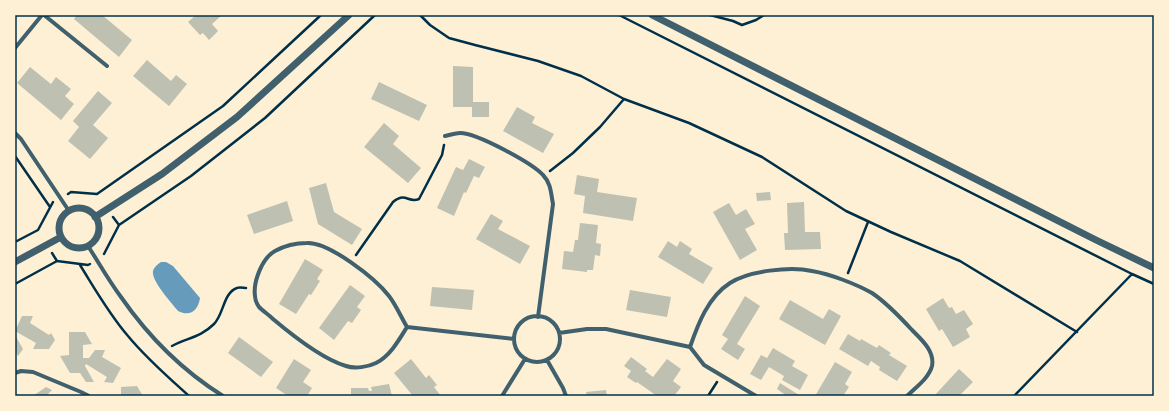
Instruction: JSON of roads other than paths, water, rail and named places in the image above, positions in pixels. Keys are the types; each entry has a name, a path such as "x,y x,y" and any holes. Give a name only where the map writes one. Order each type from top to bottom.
{"street":[{"path":"15,48 43,15 107,66"},
{"path":"95,217 162,174 236,117 349,15"},
{"path":"652,15 1154,268"},
{"path":"15,133 21,139 69,211"},
{"path":"445,136 461,133 478,137 525,161 544,175 550,188 553,204 538,317"},
{"path":"80,208 91,213 95,217 99,229 94,241 88,246 81,248 74,247 67,244 61,237 59,225 62,218 69,211 80,208"},
{"path":"15,262 61,237"},
{"path":"307,243 321,245 351,262 372,278 389,296 408,327 387,355 376,364 362,367 348,366 330,359 290,333 259,307 255,298 254,287 263,262 271,253 283,247 307,243"},
{"path":"88,246 122,299 165,351 209,387 223,396"},
{"path":"690,347 703,314 718,294 730,283 751,274 782,269 812,271 845,281 872,294 895,311 927,345 932,358 932,366 927,376 907,396"},
{"path":"530,318 545,318 556,327 559,333 560,340 556,352 547,360 540,362 532,362 525,359 517,350 515,345 514,339 519,325 530,318"},
{"path":"408,327 514,339"},
{"path":"559,333 587,329 606,329 690,347 704,365 756,396"},
{"path":"502,396 525,359"},
{"path":"547,360 566,396"},
{"path":"15,373 21,371 33,372 89,396"}],"water":[{"path":"161,262 166,262 173,266 200,298 199,303 193,312 182,313 178,311 158,286 153,275 153,271"}]}
